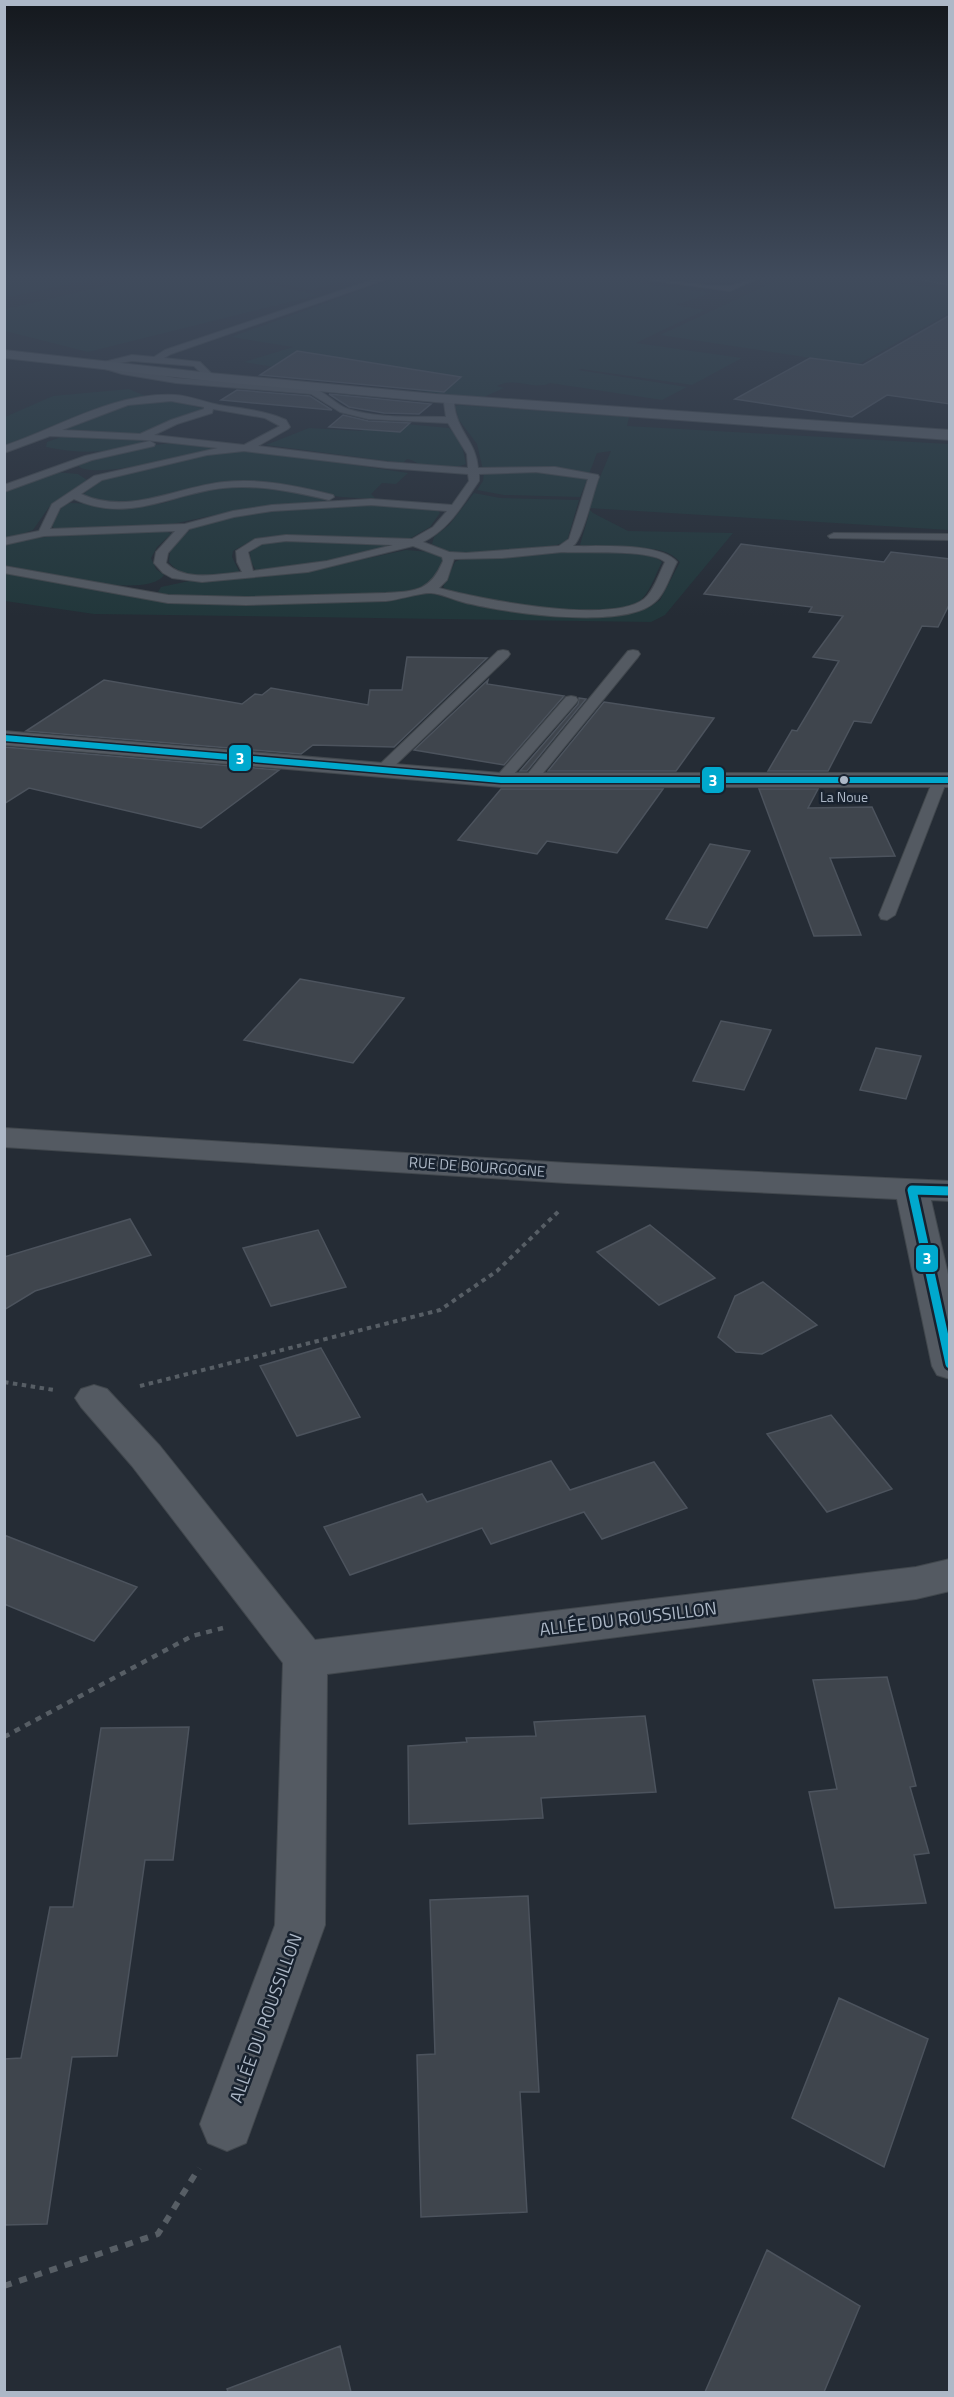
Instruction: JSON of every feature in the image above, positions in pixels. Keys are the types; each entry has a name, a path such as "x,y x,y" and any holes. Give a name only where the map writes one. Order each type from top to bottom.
{"street":[{"path":"368,392 950,435"},
{"path":"4,738 501,780 945,780"},
{"name":"RUE DE BOURGOGNE","path":"4,1137 567,1173 950,1191"},
{"path":"912,1190 950,1366"},
{"path":"94,1398 146,1456 305,1659"},
{"name":"ALLÉE DU ROUSSILLON","path":"227,2124 300,1925 305,1659 916,1583 950,1575"}],"lane":[{"path":"315,392 328,396 336,407 352,413 451,420"},
{"path":"4,450 89,415 138,400 170,398 259,414 283,422 285,427 250,447 207,452 102,477 56,506 45,525 44,533"},
{"path":"133,592 181,577 249,575 320,567 413,542 438,528 474,481 471,448 451,420 449,403 454,400"},
{"path":"144,436 174,422 209,411 208,405"},
{"path":"47,433 144,436 425,469 474,471 551,469 594,477 585,499 574,540 562,549"},
{"path":"4,489 58,468 110,452 177,440"},
{"path":"58,468 102,477"},
{"path":"74,495 100,504 131,505 161,501 210,487 249,485 289,489 354,502"},
{"path":"4,542 44,533 185,527 216,517 252,510 354,502 394,502 453,508"},
{"path":"181,577 164,568 160,558 165,547 185,527"},
{"path":"834,536 950,537"},
{"path":"249,575 241,556 242,551 259,541 286,538 413,542 447,555 485,556 562,549 646,552 665,556 671,562 652,598 643,605 620,611 574,614 550,612 472,601 430,589"},
{"path":"4,568 168,599 246,601 403,596 430,589 441,580 449,561 447,555"},
{"path":"381,771 503,654"},
{"path":"530,780 633,654"},
{"path":"501,780 572,700"},
{"path":"887,915 945,780"}],"path":[{"path":"4,1382 94,1398 440,1310 497,1271 560,1210 562,1202"},
{"path":"4,1737 192,1636 272,1616"},
{"path":"4,2286 158,2234 227,2124"}],"green space":[{"path":"98,392 136,392 145,396 52,426 5,447 5,417 53,396"},
{"path":"427,392 495,392 477,400"},
{"path":"608,392 678,392 662,400"},
{"path":"168,400 205,409 142,434 63,429 132,403"},
{"path":"455,406 629,417 627,426 949,444 949,530 588,508 593,513 628,531 733,533 665,615 651,622 94,614 5,601 5,572 164,602 386,600 430,593 468,604 548,615 599,617 624,615 650,607 660,600 680,562 671,554 646,548 603,549 580,545 589,514 587,508 611,451 597,453 589,474 563,469 483,470 477,444 459,420"},
{"path":"373,421 449,428 461,441 466,464 456,467 438,467 419,464 407,459 403,463 266,445 309,428 361,431"},
{"path":"64,436 138,438 142,442 118,449 94,452 46,447 47,442"},
{"path":"183,442 225,447 125,468 88,470 78,466 115,452"},
{"path":"254,450 408,473 396,484 382,483 371,494 375,498 333,496 241,483 141,501 122,502 82,495 102,479 219,452"},
{"path":"538,470 588,477 580,497 504,495 477,490 483,481 484,472"},
{"path":"55,472 78,474 87,480 86,483 49,507 33,530 5,540 4,492"},
{"path":"248,486 277,489 330,500 249,508 172,524 55,529 51,525 62,507 70,503 146,506 202,491"},
{"path":"474,493 500,498 579,500 567,541 557,545 484,554 452,553 432,544 434,537 449,525"},
{"path":"371,504 437,509 440,513 430,527 409,539 269,536 254,539 233,551 232,557 240,573 192,575 175,568 169,562 173,547 192,528 206,523 274,510"},
{"path":"165,530 171,534 157,547 151,558 156,569 164,575 153,582 114,585 63,578 5,565 4,544 45,537"},
{"path":"286,540 393,544 343,559 257,572 251,562 250,552 265,543"},
{"path":"406,550 431,552 443,558 435,579 430,585 400,593 247,598 172,596 158,592 161,587 189,581 295,574"},
{"path":"562,552 644,555 662,562 640,601 620,608 568,609 506,604 479,599 443,587 455,562 459,560"}],"building":[{"path":"234,392 310,396 332,410 221,400"},
{"path":"748,392 950,392 950,404 887,395 852,417 735,399"},
{"path":"329,394 431,404 419,414 384,413 349,407"},
{"path":"343,415 368,421 410,423 400,432 329,427"},
{"path":"741,544 884,562 891,552 950,559 950,603 938,627 922,626 871,723 854,721 828,771 768,771 792,730 797,731 839,661 813,657 843,616 809,612 812,607 704,594"},
{"path":"407,657 487,658 394,747 313,745 301,754 26,731 104,680 242,704 255,694 262,695 271,688 368,705 370,690 402,690"},
{"path":"488,680 487,684 564,696 504,765 414,750"},
{"path":"579,698 586,699 527,771 520,771 578,704"},
{"path":"604,702 714,718 676,771 548,771"},
{"path":"4,747 279,770 201,828 29,788 4,804"},
{"path":"501,789 663,789 617,853 547,841 537,854 458,840"},
{"path":"759,789 818,789 808,808 872,807 895,856 830,858 861,935 814,936"},
{"path":"710,844 750,851 707,928 666,919"},
{"path":"300,979 404,998 353,1063 244,1040"},
{"path":"721,1021 771,1030 744,1090 693,1081"},
{"path":"876,1048 921,1056 906,1099 860,1090"},
{"path":"130,1219 151,1255 35,1291 4,1310 4,1257"},
{"path":"650,1225 715,1278 659,1305 597,1252"},
{"path":"318,1230 346,1287 271,1306 243,1248"},
{"path":"763,1282 817,1325 762,1354 736,1352 718,1337 735,1296"},
{"path":"321,1348 360,1417 297,1436 260,1366"},
{"path":"831,1415 892,1489 827,1512 767,1434"},
{"path":"551,1461 570,1490 654,1462 687,1508 602,1539 584,1512 491,1544 482,1528 350,1575 324,1527 422,1494 427,1502"},
{"path":"4,1535 137,1587 94,1641 4,1604"},
{"path":"887,1677 916,1786 910,1787 929,1853 914,1855 926,1903 835,1908 809,1792 837,1789 813,1680"},
{"path":"645,1716 656,1792 541,1798 543,1818 409,1824 408,1746 467,1742 466,1738 536,1736 534,1722"},
{"path":"189,1727 173,1860 145,1860 117,2056 72,2057 47,2224 4,2225 4,2059 21,2058 50,1907 73,1907 101,1728"},
{"path":"528,1896 539,2092 520,2092 527,2212 421,2217 417,2055 435,2054 430,1900"},
{"path":"839,1998 928,2039 884,2167 792,2118"},
{"path":"767,2250 860,2306 824,2392 705,2392"},
{"path":"340,2346 351,2392 228,2392 227,2389"}],"transit line":[{"name":"3","path":"4,738 501,780 950,780"},
{"name":"3","path":"950,1191 912,1190 950,1364"}],"place":[{"name":"La Noue","path":"844,780"}]}
